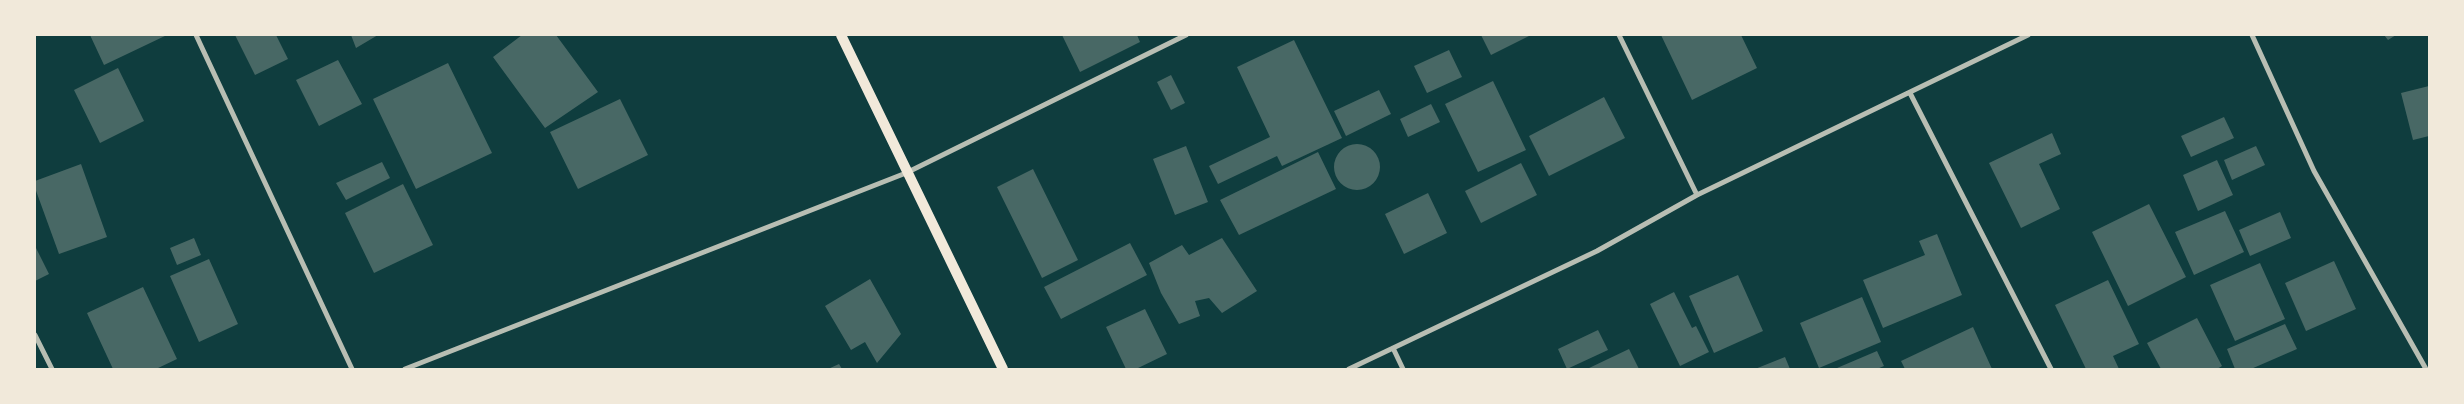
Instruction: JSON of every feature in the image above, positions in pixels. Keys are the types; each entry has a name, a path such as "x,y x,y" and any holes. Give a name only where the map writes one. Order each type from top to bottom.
{"main road":[{"path":"840,35 1003,369"}],"street":[{"path":"196,35 352,369"},
{"path":"404,369 906,173 1186,35"},
{"path":"1620,35 1697,195"},
{"path":"1349,369 1598,251 1697,195 2028,35"},
{"path":"2252,35 2314,171 2426,369"},
{"path":"1910,93 2051,369"},
{"path":"35,335 52,369"},
{"path":"1393,348 1403,369"}],"building":[{"path":"90,35 167,35 104,65"},
{"path":"235,35 276,35 288,59 255,75"},
{"path":"351,35 378,35 356,48"},
{"path":"522,35 556,35 598,92 545,128 493,57"},
{"path":"1062,35 1137,35 1140,42 1080,72"},
{"path":"1481,35 1531,35 1491,55"},
{"path":"1661,35 1741,35 1757,68 1692,100"},
{"path":"2384,35 2396,35 2388,40"},
{"path":"1294,40 1342,138 1282,166 1277,156 1218,184 1209,166 1270,137 1237,67"},
{"path":"1449,50 1462,77 1427,93 1414,66"},
{"path":"338,60 362,104 319,126 296,80"},
{"path":"448,63 492,153 416,189 373,99"},
{"path":"118,68 144,121 100,143 74,90"},
{"path":"1171,75 1185,103 1171,110 1157,82"},
{"path":"1493,81 1526,150 1478,172 1445,104"},
{"path":"2429,86 2429,136 2413,140 2401,93"},
{"path":"1379,90 1391,114 1346,136 1334,111"},
{"path":"1604,97 1625,138 1549,176 1529,136"},
{"path":"620,99 648,155 578,189 550,132"},
{"path":"1431,104 1440,122 1408,137 1400,119"},
{"path":"2224,117 2234,138 2191,157 2181,136"},
{"path":"2052,133 2061,154 2039,164 2060,209 2021,228 1989,163"},
{"path":"1362,144 1374,150 1379,158 1379,176 1374,184 1366,189 1352,190 1340,184 1335,176 1334,162 1340,150 1348,145"},
{"path":"1186,146 1208,202 1175,215 1153,159"},
{"path":"2256,146 2265,165 2232,180 2224,160"},
{"path":"1318,152 1336,189 1239,235 1220,200"},
{"path":"2217,160 2233,195 2198,211 2183,175"},
{"path":"382,162 390,178 346,200 336,183"},
{"path":"1521,163 1537,195 1481,223 1465,191"},
{"path":"81,164 107,237 59,254 35,188 35,181"},
{"path":"1033,169 1078,260 1042,278 997,187"},
{"path":"403,184 433,245 374,273 345,213"},
{"path":"1428,193 1447,233 1404,254 1385,214"},
{"path":"2149,204 2186,277 2128,306 2092,232"},
{"path":"2225,211 2244,252 2194,275 2175,232"},
{"path":"2280,212 2291,238 2250,256 2239,230"},
{"path":"1937,234 1962,295 1883,328 1863,280 1925,255 1919,241"},
{"path":"194,238 201,255 177,265 170,248"},
{"path":"1222,238 1257,291 1222,313 1209,298 1195,301 1200,316 1179,324 1161,293 1149,263 1182,245 1189,255"},
{"path":"1130,243 1147,275 1061,319 1044,287"},
{"path":"35,246 49,274 35,281"},
{"path":"209,259 238,324 199,342 170,276"},
{"path":"2334,261 2356,309 2306,331 2285,283"},
{"path":"2260,263 2285,319 2235,341 2210,285"},
{"path":"1738,275 1763,331 1714,353 1689,296"},
{"path":"870,279 901,334 877,363 865,342 851,350 825,306"},
{"path":"2108,280 2139,344 2113,356 2119,369 2086,369 2055,305"},
{"path":"143,287 177,359 156,369 113,369 87,313"},
{"path":"1674,292 1692,328 1696,326 1709,352 1680,366 1650,304"},
{"path":"1862,297 1881,342 1819,368 1800,323"},
{"path":"1145,309 1167,354 1136,369 1126,369 1106,327"},
{"path":"2197,318 2222,366 2217,369 2161,369 2147,343"},
{"path":"2285,324 2297,349 2251,369 2235,369 2227,349"},
{"path":"1973,327 1992,369 1905,369 1901,361"},
{"path":"1598,330 1608,350 1567,369 1558,349"},
{"path":"1629,349 1639,369 1587,369"},
{"path":"1877,351 1884,366 1877,369 1837,368"},
{"path":"1785,357 1790,369 1755,369"},
{"path":"839,364 842,369 828,369"}]}
